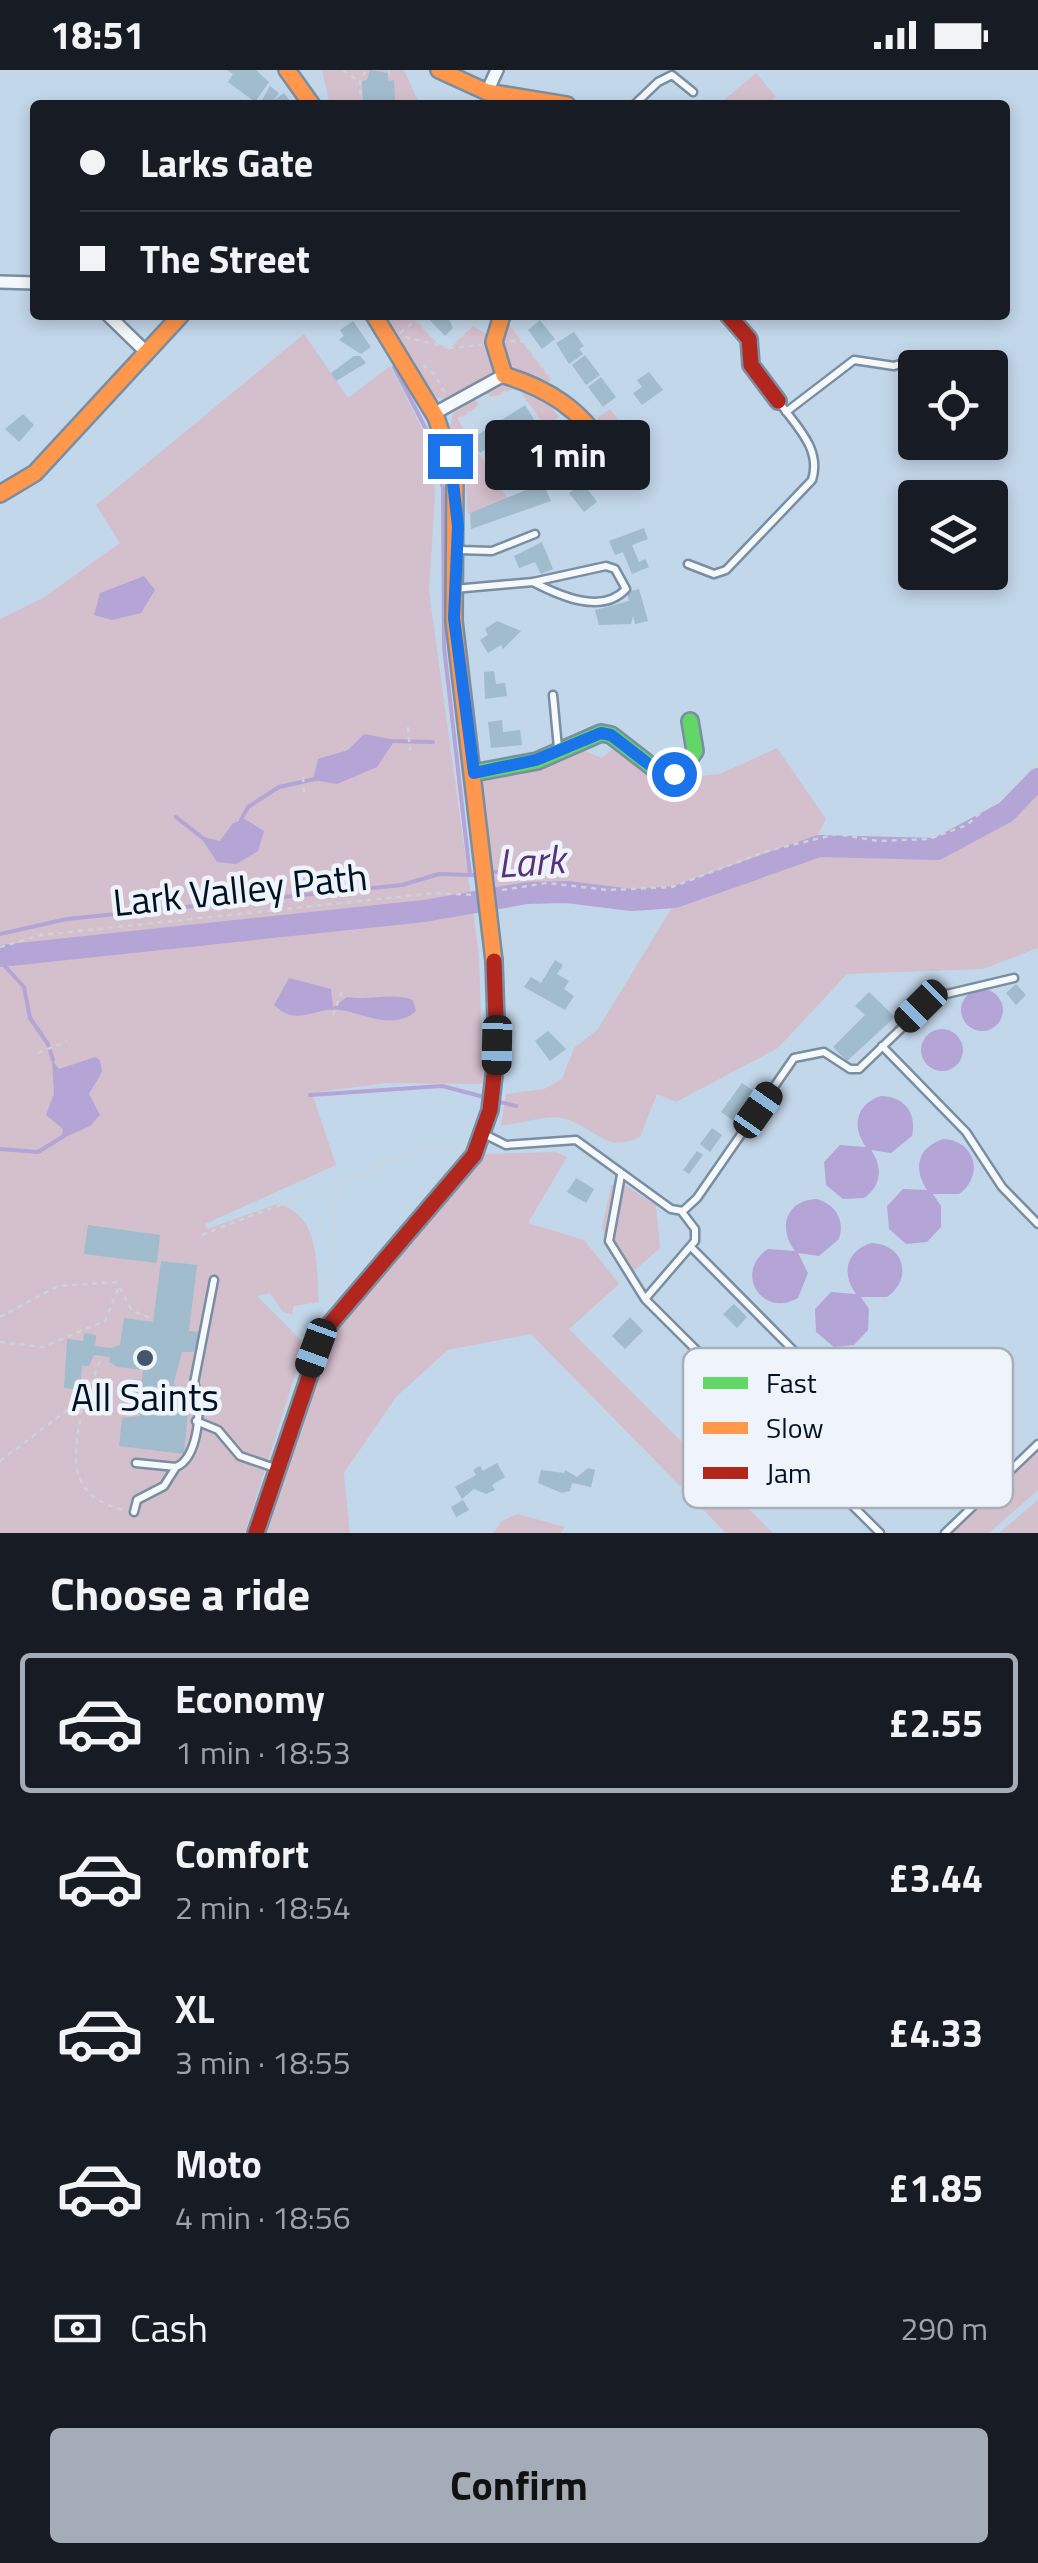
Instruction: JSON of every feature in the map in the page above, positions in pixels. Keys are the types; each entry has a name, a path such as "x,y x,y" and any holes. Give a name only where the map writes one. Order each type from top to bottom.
{"main road":[{"path":"287,70 308,100"},
{"path":"440,70 487,92 536,100"},
{"path":"0,494 35,474 176,320"},
{"path":"256,1533 316,1348 334,1318 474,1155 486,1136 494,1104 497,1045 487,898 456,646 456,478 435,413 394,337 379,320"},
{"path":"501,320 494,342 504,375 560,401 596,433 604,449"},
{"path":"732,320 749,339 751,365 782,406"},
{"path":"474,773 536,760 601,733 611,735 664,776 674,774 695,751 690,721"}],"street":[{"path":"487,92 496,70"},
{"path":"0,282 30,283"},
{"path":"113,320 145,352"},
{"path":"435,413 504,375"}],"lane":[{"path":"639,100 672,74 693,92"},
{"path":"688,564 714,574 726,570 812,480 816,466 811,446 782,406 854,360 898,365"},
{"path":"457,550 492,551 535,534"},
{"path":"454,589 533,582 606,566 616,569 626,589 613,601 601,603 557,593 533,582"},
{"path":"552,694 558,751"},
{"path":"486,1136 506,1145 576,1140 671,1209 682,1210 698,1198 794,1058 824,1052 854,1070 934,997 1014,978"},
{"path":"882,1046 966,1132 994,1176 1038,1224"},
{"path":"621,1175 609,1241 644,1299 693,1348"},
{"path":"644,1299 691,1247 695,1229 682,1210"},
{"path":"691,1247 791,1348"},
{"path":"136,1463 176,1467 185,1463 190,1454 200,1398 194,1384 204,1352 214,1280"},
{"path":"196,1421 218,1430 240,1456 276,1468"},
{"path":"1013,1468 1038,1444"},
{"path":"134,1512 137,1500 164,1486 176,1467"},
{"path":"855,1508 880,1533"},
{"path":"945,1533 971,1508"}],"path":[{"path":"343,70 361,84"},
{"path":"361,100 366,70"},
{"path":"394,337 416,320 438,344"},
{"path":"449,348 478,320"},
{"path":"394,337 449,348 523,340 560,390"},
{"path":"458,419 516,387"},
{"path":"408,727 410,750"},
{"name":"Lark Valley Path","path":"0,947 40,935 434,893 487,898 547,883 608,890 662,888 767,852 837,834 878,841 929,838 967,825 1038,761"},
{"path":"333,1010 342,991"},
{"path":"38,1053 67,1041"},
{"path":"202,1234 347,1180 403,1154 438,1145 474,1155"},
{"path":"334,1318 334,1205 347,1180"},
{"path":"0,1317 58,1286 118,1282"},
{"path":"0,1342 42,1347 105,1321 119,1286 128,1306 154,1320"},
{"path":"100,1361 82,1399 74,1452 76,1475 94,1498 134,1512"},
{"path":"0,1462 82,1399"}],"shaded area":[{"path":"322,70 404,70 418,100 329,100"},
{"path":"756,73 776,97 772,100 724,100"},
{"path":"388,320 416,320 438,344 449,348 473,326 489,335 492,374 452,401 435,397 390,339 398,334"},
{"path":"506,320 552,380 541,386 510,363 499,326"},
{"path":"304,334 348,398 390,366 430,444 435,494 429,591 479,956 483,1084 386,1083 312,1093 336,1165 205,1224 207,1229 277,1204 302,1218 316,1258 319,1302 294,1306 292,1314 283,1312 270,1293 257,1296 301,1340 303,1350 245,1533 0,1533 0,619 43,598 120,543 96,505"},
{"path":"504,382 518,383 494,397 483,393"},
{"path":"517,387 548,403 559,417 545,426"},
{"path":"475,399 479,406 458,420 507,498 468,514 466,484 456,486 449,430 453,414"},
{"path":"610,409 632,439 619,445 596,419"},
{"path":"144,576 155,590 141,613 112,620 94,615 100,593"},
{"path":"364,734 395,740 377,767 337,784 313,780 318,759 348,750"},
{"path":"578,748 602,758 614,748 662,780 720,774 777,748 826,819 816,838 672,887 608,890 547,883 491,891 479,786 482,779"},
{"path":"1038,777 1038,948 983,969 847,974 778,1048 676,1102 657,1094 640,1137 628,1141 610,1141 566,1119 542,1118 501,1125 506,1094 544,1089 562,1079 574,1048 598,1029 674,904 787,861 845,854 908,858 937,853 976,831"},
{"path":"245,819 264,831 258,851 236,864 217,862 200,836 220,841 233,823"},
{"path":"289,978 331,989 333,1007 347,997 397,997 413,1000 416,1011 389,1021 341,1010 291,1015 274,1005"},
{"path":"982,989 997,995 1003,1010 997,1025 982,1031 967,1025 961,1010 967,995"},
{"path":"942,1029 957,1035 963,1050 957,1065 942,1071 927,1065 921,1050 927,1035"},
{"path":"95,1057 100,1060 102,1072 89,1094 100,1115 90,1126 61,1139 63,1129 46,1115 54,1094 52,1060 59,1069"},
{"path":"881,1096 897,1099 907,1108 913,1120 912,1136 891,1153 871,1150 879,1169 877,1182 864,1198 843,1199 826,1185 824,1162 840,1145 866,1147 858,1131 858,1117 866,1104"},
{"path":"943,1139 963,1145 969,1152 973,1160 972,1178 959,1194 933,1194 941,1206 941,1227 927,1242 906,1244 889,1229 887,1206 903,1189 927,1190 920,1174 920,1160 928,1148"},
{"path":"555,1152 567,1157 528,1223 584,1240 619,1284 569,1329 683,1443 683,1489 531,1334 448,1350 396,1397 344,1473 350,1533 264,1533 331,1332 484,1154"},
{"path":"618,1181 656,1205 660,1248 626,1278 602,1228 611,1186"},
{"path":"817,1199 837,1214 841,1226 839,1239 819,1256 798,1253 808,1273 798,1298 785,1303 763,1298 753,1280 758,1259 768,1249 795,1251 787,1234 788,1217 798,1204"},
{"path":"871,1243 891,1249 898,1256 902,1263 901,1281 887,1297 861,1297 869,1309 868,1330 854,1345 834,1347 816,1332 815,1309 831,1292 856,1294 848,1278 848,1264 856,1251"},
{"path":"1038,1448 1038,1490 989,1533 948,1533 974,1508 1013,1508 1013,1472"},
{"path":"1038,1500 1038,1533 999,1533"},
{"path":"702,1508 748,1508 773,1533 726,1533"},
{"path":"517,1514 565,1527 561,1533 493,1533 502,1521"}],"building":[{"path":"227,70 256,70 269,82 256,100 252,100 228,82 233,74"},
{"path":"370,70 388,73 388,81 394,80 395,100 363,100 362,81 367,80"},
{"path":"270,86 279,93 274,100 262,100"},
{"path":"430,320 449,320 453,328 445,336"},
{"path":"540,320 555,339 542,349 528,330"},
{"path":"353,321 371,347 361,354 339,340 344,336 340,330"},
{"path":"574,332 584,346 579,349 583,354 569,364 556,343"},
{"path":"585,355 600,375 586,385 572,365"},
{"path":"354,356 360,356 366,363 336,381 331,373"},
{"path":"649,372 663,390 642,405 633,393 642,387 637,380"},
{"path":"601,377 616,397 603,407 588,387"},
{"path":"525,405 534,419 508,435 500,421"},
{"path":"23,414 34,425 19,442 5,429"},
{"path":"498,422 507,436 480,453 471,439"},
{"path":"547,427 561,446 539,462 530,451 537,446 532,439"},
{"path":"560,452 578,476 566,486 547,462"},
{"path":"543,483 551,501 471,529 470,513"},
{"path":"583,483 597,502 584,512 569,493"},
{"path":"644,528 648,539 632,545 639,562 645,559 649,567 632,574 623,552 615,555 609,541"},
{"path":"542,542 553,569 541,574 535,562 519,568 514,556"},
{"path":"639,589 648,621 635,624 633,616 631,624 599,625 595,610 629,601 627,592"},
{"path":"497,621 521,631 503,649 501,645 488,653 480,640 488,635 485,629"},
{"path":"494,671 496,684 505,683 507,696 485,699 484,672"},
{"path":"502,720 503,732 520,730 522,745 491,748 488,722"},
{"path":"555,960 563,965 557,974 569,981 564,989 574,996 565,1010 524,987 531,977 541,983"},
{"path":"1016,984 1026,995 1016,1005 1006,993"},
{"path":"869,992 895,1017 847,1061 833,1047 865,1015 855,1006"},
{"path":"548,1031 566,1049 550,1061 535,1041"},
{"path":"742,1083 759,1095 738,1124 721,1112"},
{"path":"712,1128 722,1135 710,1152 700,1144"},
{"path":"697,1151 703,1155 689,1174 683,1170"},
{"path":"576,1178 594,1189 586,1203 567,1192"},
{"path":"88,1225 160,1235 157,1263 84,1254"},
{"name":"All Saints","path":"161,1261 197,1265 189,1331 200,1332 200,1343 193,1352 182,1352 174,1382 176,1390 190,1392 184,1454 119,1446 122,1418 140,1416 141,1411 130,1410 134,1396 128,1395 129,1379 142,1380 143,1370 118,1367 109,1362 110,1357 94,1355 89,1366 82,1366 80,1390 64,1388 67,1339 83,1341 84,1333 96,1335 95,1346 111,1348 120,1345 124,1318 153,1322"},
{"path":"734,1304 747,1317 737,1328 723,1314"},
{"path":"630,1317 643,1331 625,1349 612,1336"},
{"path":"497,1463 505,1477 492,1485 495,1490 486,1494 474,1489 462,1499 455,1487 476,1475 473,1470 480,1466 483,1471"},
{"path":"588,1468 595,1470 591,1487 572,1483 570,1491 562,1493 538,1483 541,1470 565,1470 577,1477"},
{"path":"463,1500 469,1510 456,1517 451,1507"}],"waterway":[{"path":"394,367 429,435 443,488 444,647 470,875"},
{"path":"390,741 433,742"},
{"path":"241,820 248,807 279,787 315,779"},
{"name":"Lark","path":"0,956 424,911 527,893 567,892 632,900 675,897 819,846 937,849 1006,812 1038,779"},
{"path":"176,817 204,839"},
{"path":"494,872 503,872"},
{"path":"0,934 67,919 402,885 439,874 473,875"},
{"path":"3,955 2,963 24,987 30,1018 48,1044 53,1060"},
{"path":"310,1095 442,1086 488,1098"},
{"path":"496,1101 516,1106"},
{"path":"0,1149 38,1152 64,1136"}],"traffic: fast":[{"path":"473,773 537,761 601,733 611,735 664,776 681,771 695,751 690,721"}],"traffic: slow":[{"path":"287,70 308,100"},
{"path":"439,70 487,92 536,100"},
{"path":"0,494 35,473 176,320"},
{"path":"377,320 436,417 455,476 454,621 494,961"},
{"path":"501,320 494,342 504,375 562,402 585,422 604,449"}],"traffic: jam":[{"path":"732,320 749,339 751,365 778,401"},
{"path":"256,1533 325,1330 474,1155 490,1110 497,1049 494,961"}],"place":[{"name":"All Saints","path":"145,1358"}],"route":[{"path":"450,456 458,501 456,646 474,773 536,760 601,733 611,735 664,776 674,774"}]}
